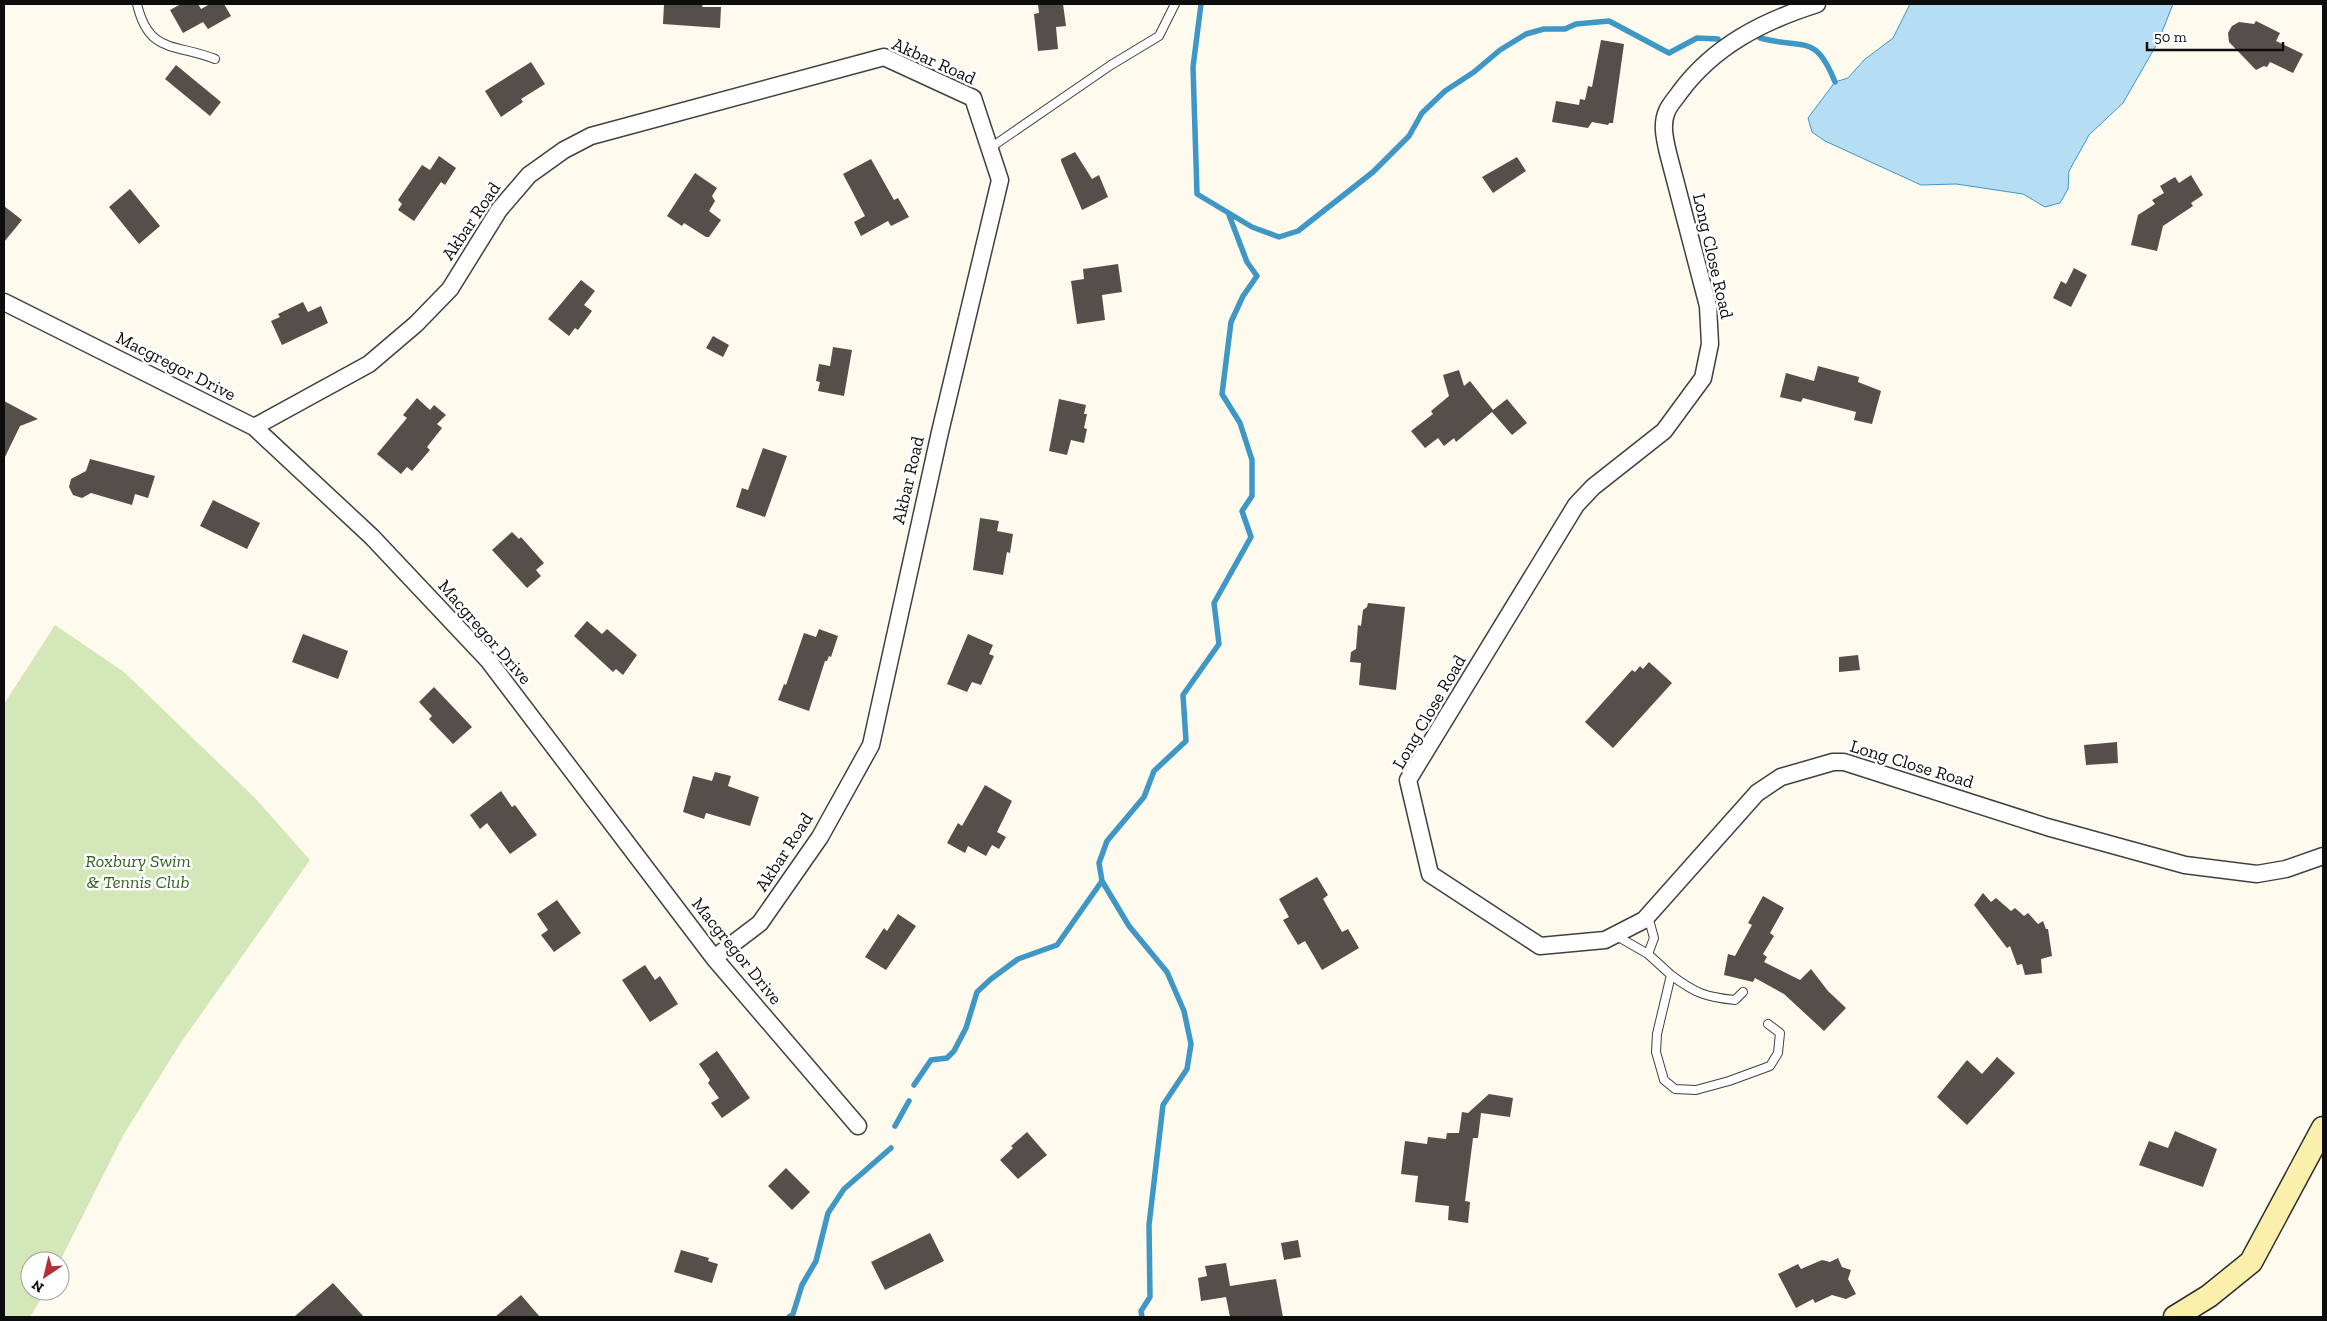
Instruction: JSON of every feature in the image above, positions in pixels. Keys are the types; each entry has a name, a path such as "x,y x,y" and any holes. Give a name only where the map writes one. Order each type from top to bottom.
{"street":[{"name":"Long Close Road","path":"1817,4 1796,10 1746,34 1720,50 1696,71 1667,111 1664,133 1668,153 1708,306 1710,344 1703,378 1664,431 1593,487 1576,505 1408,780 1430,874 1540,946 1605,940 1648,915 1757,793 1781,777 1832,762 1844,762 2048,827 2185,865 2257,874 2286,869 2323,856"},
{"name":"Akbar Road","path":"254,427 369,364 416,324 450,289 499,210 529,175 564,150 591,136 884,57 973,98 1000,180 940,432 871,745 820,837 760,923 714,958"},
{"name":"Macgregor Drive","path":"4,302 254,427 372,537 488,660 714,958 858,1126"},
{"path":"2175,1317 2208,1296 2251,1262 2323,1128"}],"lane":[{"path":"137,4 142,24 152,36 171,47 201,53 215,59"},
{"path":"990,148 1111,65 1159,36 1175,4"},
{"path":"1648,915 1654,938 1648,954"},
{"path":"1615,935 1648,954 1688,988 1708,997 1735,1000 1743,992"},
{"path":"1671,975 1656,1034 1656,1052 1664,1080 1675,1089 1696,1090 1730,1081 1770,1066 1778,1054 1780,1033 1768,1024"}],"green space":[{"name":"Roxbury Swim & Tennis Club","path":"55,625 124,672 255,798 310,860 180,1044 124,1134 65,1251 20,1251 20,1301 40,1301 30,1317 4,1317 4,704"}],"water":[{"path":"1910,4 2173,4 2158,42 2123,103 2089,135 2069,171 2068,189 2060,203 2045,207 2023,194 1956,184 1921,185 1825,141 1812,132 1808,118 1835,82 1848,78 1864,60 1893,38"}],"building":[{"path":"181,4 198,4 201,9 210,4 224,4 231,16 208,29 203,22 183,33 170,10"},
{"path":"664,4 703,4 702,7 721,7 720,28 663,24"},
{"path":"1038,4 1063,4 1066,26 1056,27 1058,49 1038,51 1034,14 1039,13"},
{"path":"2256,21 2280,33 2276,41 2303,54 2293,73 2270,62 2267,67 2264,66 2256,70 2229,42 2228,33 2232,26 2239,22 2254,24"},
{"path":"1601,40 1624,44 1613,123 1608,125 1592,122 1588,128 1552,122 1556,101 1579,105 1580,99 1585,100 1588,86 1592,87"},
{"path":"531,62 545,84 521,99 523,102 501,117 485,91"},
{"path":"176,65 221,102 210,116 165,79"},
{"path":"1075,152 1092,179 1099,175 1108,197 1082,210 1061,161 1061,159"},
{"path":"439,156 456,168 445,185 441,182 414,221 398,210 402,204 398,200 422,165 430,170"},
{"path":"1517,157 1526,171 1493,193 1482,177"},
{"path":"871,159 894,200 898,198 909,217 891,226 888,221 861,236 854,222 865,216 843,174"},
{"path":"695,173 717,188 712,196 715,201 709,211 721,220 709,237 684,223 682,226 667,216"},
{"path":"2191,175 2203,195 2191,203 2193,206 2163,226 2157,251 2131,245 2138,215 2155,204 2152,200 2164,193 2160,186 2175,177 2179,183"},
{"path":"130,189 160,226 139,244 109,207"},
{"path":"4,206 22,220 4,242"},
{"path":"1118,264 1122,292 1102,295 1105,320 1077,324 1071,281 1084,279 1083,269"},
{"path":"2074,268 2087,275 2071,307 2053,298 2061,281 2066,284"},
{"path":"581,280 595,291 584,305 592,311 578,330 575,328 569,336 548,319"},
{"path":"303,302 308,312 321,306 328,323 282,345 271,321 280,317 278,314"},
{"path":"713,336 729,345 723,357 706,348"},
{"path":"833,347 852,350 844,396 818,391 820,382 816,381 819,364 830,366"},
{"path":"1818,366 1859,377 1858,382 1881,391 1872,424 1854,420 1856,412 1803,398 1801,402 1780,397 1786,373 1814,381"},
{"path":"1459,370 1464,386 1470,381 1493,410 1507,399 1527,423 1512,435 1492,412 1456,442 1454,438 1444,446 1438,438 1425,448 1411,431 1433,414 1431,411 1449,396 1443,375"},
{"path":"417,398 430,410 434,405 446,415 437,424 442,428 427,447 430,450 412,471 407,467 401,474 377,454 407,418 403,415"},
{"path":"1059,399 1086,405 1084,414 1087,414 1084,428 1087,429 1084,443 1071,440 1067,455 1049,451"},
{"path":"4,401 38,419 20,426 4,459"},
{"path":"763,448 787,456 765,517 736,507 742,488 748,490"},
{"path":"90,459 155,476 148,498 135,494 132,505 91,493 82,498 73,495 69,487 71,479 86,471"},
{"path":"213,500 260,523 247,549 200,526"},
{"path":"980,518 999,521 997,531 1013,534 1010,553 1007,552 1003,575 973,570"},
{"path":"512,532 519,539 521,537 544,563 536,570 541,576 527,588 492,550"},
{"path":"1368,603 1405,607 1396,690 1359,685 1361,663 1350,662 1351,652 1356,649 1358,625 1361,626 1363,610 1367,607"},
{"path":"587,621 602,634 607,629 637,655 623,675 616,669 613,672 574,636"},
{"path":"819,629 838,636 831,657 829,656 827,661 825,661 809,711 778,700 784,684 786,685 804,633 816,637"},
{"path":"303,634 348,651 338,679 292,662"},
{"path":"968,634 993,645 989,654 994,656 981,685 972,682 967,692 947,684"},
{"path":"1858,655 1860,670 1839,672 1839,657"},
{"path":"1649,662 1672,683 1613,748 1585,722 1632,670 1635,672 1640,666 1643,669"},
{"path":"434,687 472,727 453,744 429,719 432,716 419,702"},
{"path":"2117,742 2118,763 2086,765 2084,745"},
{"path":"715,772 731,776 728,786 759,797 750,826 706,813 704,819 683,812 693,776 712,781"},
{"path":"985,785 1012,801 997,832 1006,837 999,849 992,845 986,856 968,846 965,853 947,843 958,823 962,826"},
{"path":"501,791 512,807 515,805 537,835 510,854 487,823 480,829 470,815"},
{"path":"1317,877 1328,895 1323,899 1342,932 1348,929 1359,948 1322,970 1305,941 1298,945 1283,920 1289,917 1279,899"},
{"path":"1983,893 1991,902 1996,898 2011,911 2015,908 2024,916 2028,913 2038,924 2043,921 2046,929 2048,929 2052,956 2041,959 2042,973 2025,975 2022,964 2017,965 2010,946 2007,948 1974,905"},
{"path":"1763,896 1784,908 1770,933 1774,936 1763,954 1767,957 1764,962 1800,980 1811,969 1828,991 1846,1008 1824,1031 1784,994 1755,978 1753,982 1724,975 1728,954 1735,956 1752,925 1748,923"},
{"path":"557,900 581,933 554,952 541,935 548,930 537,914"},
{"path":"898,914 916,926 886,970 865,957 884,928 887,931"},
{"path":"645,965 655,980 660,976 678,1004 650,1022 622,980"},
{"path":"717,1051 750,1098 722,1118 711,1103 719,1098 708,1083 710,1080 699,1064"},
{"path":"1997,1057 2015,1073 1967,1125 1937,1097 1967,1060 1982,1074"},
{"path":"1489,1094 1513,1098 1510,1117 1481,1113 1478,1138 1473,1138 1465,1201 1470,1202 1468,1223 1448,1220 1449,1206 1415,1202 1418,1176 1401,1174 1405,1141 1427,1144 1428,1137 1446,1139 1447,1133 1459,1133 1462,1112 1468,1113"},
{"path":"2175,1131 2217,1149 2203,1187 2139,1165 2149,1141 2168,1148"},
{"path":"1027,1132 1047,1155 1018,1179 1000,1160 1013,1148 1011,1146"},
{"path":"786,1168 810,1192 792,1210 768,1186"},
{"path":"930,1233 944,1261 885,1290 871,1262"},
{"path":"1298,1240 1301,1257 1284,1260 1281,1243"},
{"path":"681,1250 709,1258 708,1261 718,1264 712,1283 674,1272"},
{"path":"1838,1258 1842,1267 1851,1270 1848,1279 1856,1294 1846,1299 1832,1295 1815,1303 1813,1299 1796,1308 1778,1274 1798,1264 1801,1269 1822,1260 1830,1262"},
{"path":"1226,1263 1230,1286 1276,1279 1283,1317 1230,1317 1226,1297 1201,1301 1198,1278 1207,1276 1205,1266"},
{"path":"333,1283 364,1317 294,1317"},
{"path":"521,1295 540,1317 495,1317"}],"waterway":[{"path":"1201,4 1193,67 1197,194 1252,227 1279,237 1298,231 1373,172 1409,136 1422,113 1445,91 1474,72 1500,50 1526,34 1544,29 1565,29 1576,24 1609,21 1669,53 1697,38 1718,39"},
{"path":"1760,38 1798,44 1814,49 1828,66 1835,82"},
{"path":"1142,1317 1141,1311 1150,1297 1149,1225 1163,1105 1187,1069 1191,1044 1184,1011 1167,972 1129,926 1102,881 1099,863 1107,841 1144,797 1154,771 1186,741 1183,695 1219,644 1214,603 1251,537 1242,511 1252,496 1252,460 1240,423 1222,394 1231,322 1243,296 1257,276 1247,262 1229,215"},
{"path":"914,1085 931,1060 947,1058 954,1051 966,1028 977,992 1018,959 1057,945 1102,881"},
{"path":"895,1126 909,1101"},
{"path":"789,1317 793,1314 802,1285 816,1261 828,1213 844,1189 891,1148"}]}
